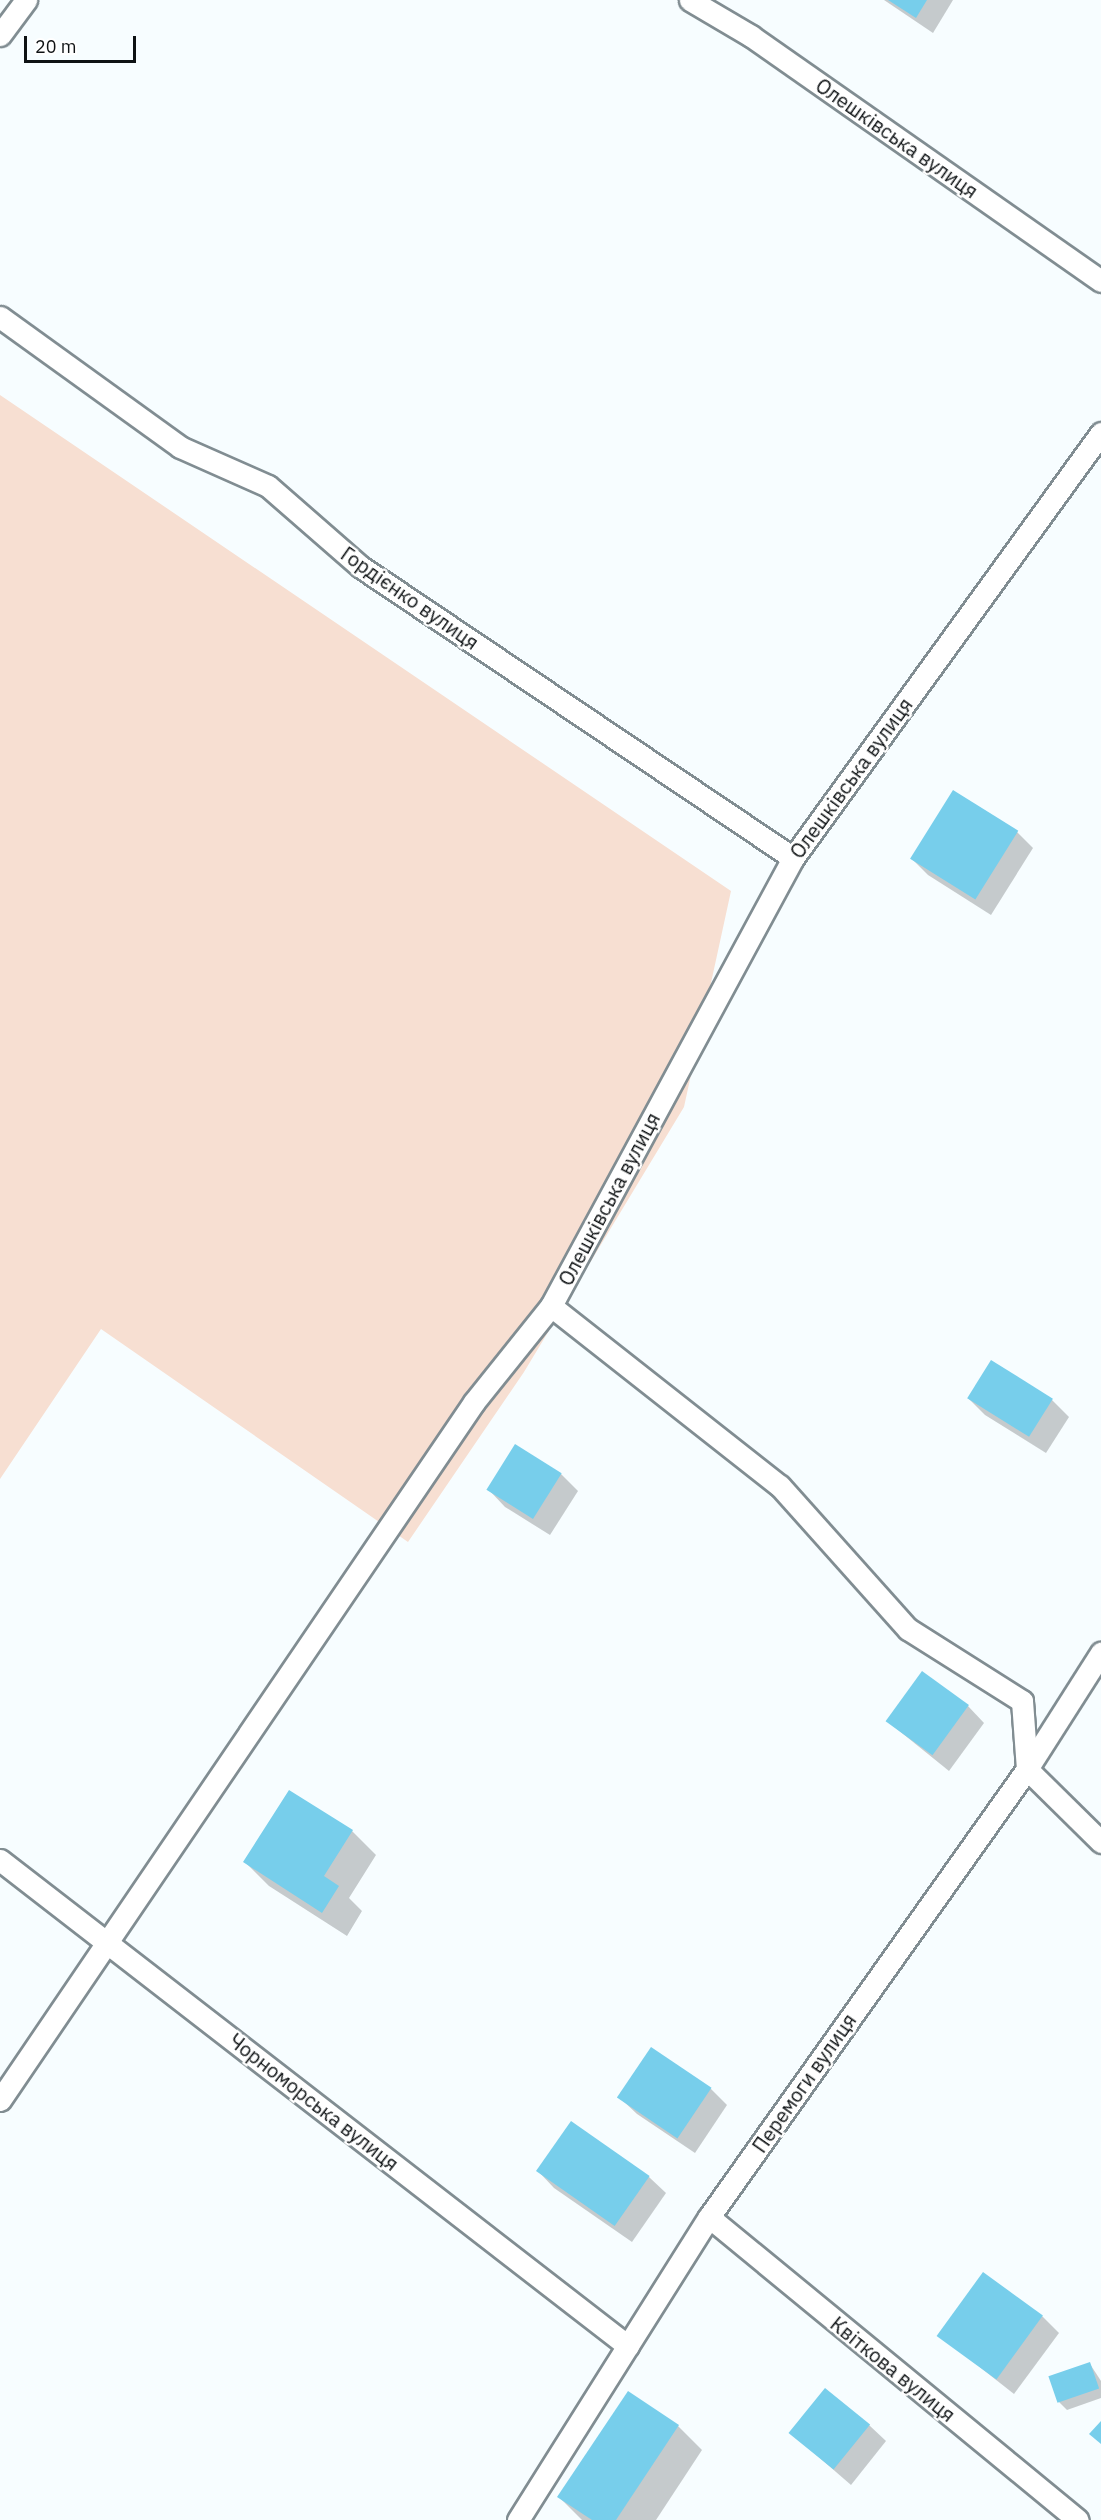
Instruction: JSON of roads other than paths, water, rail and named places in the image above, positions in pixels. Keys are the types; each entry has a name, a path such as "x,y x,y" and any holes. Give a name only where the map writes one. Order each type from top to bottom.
{"lane":[{"path":"0,35 26,0"},
{"name":"Олешківська вулиця","path":"690,0 751,36 1101,281"},
{"name":"Гордієнко вулиця","path":"0,317 180,447 268,486 361,567 793,858"},
{"name":"Олешківська вулиця","path":"1027,1768 1022,1701 908,1629 780,1486 551,1306 793,858 1101,433"},
{"path":"0,2100 474,1402 551,1306"},
{"name":"Перемоги вулиця","path":"518,2520 709,2217 1027,1768 1101,1653"},
{"path":"1027,1768 1101,1842"},
{"name":"Чорноморська вулиця","path":"0,1860 628,2346"},
{"name":"Квіткова вулиця","path":"709,2217 1078,2520"}]}
